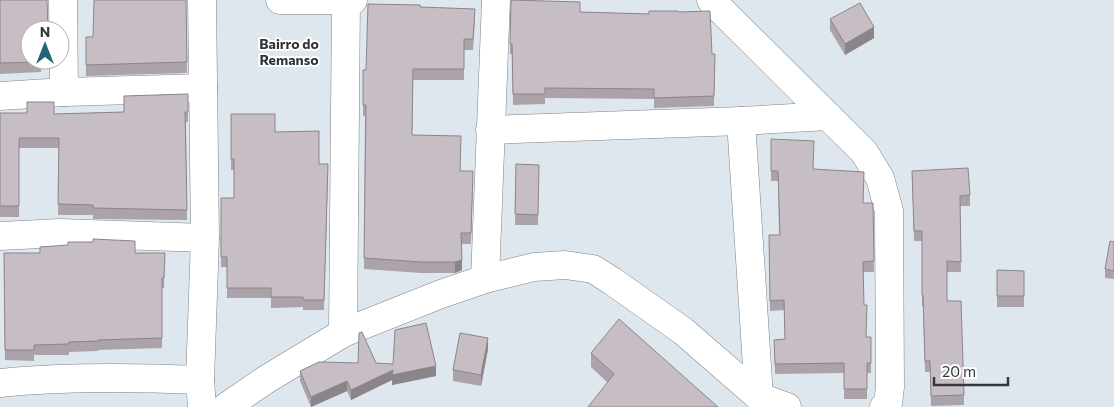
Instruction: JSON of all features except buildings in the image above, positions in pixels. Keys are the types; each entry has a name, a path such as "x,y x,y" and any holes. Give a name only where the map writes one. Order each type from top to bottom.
{"street":[{"path":"63,0 64,92"},
{"path":"202,0 205,238 200,380 202,407"},
{"path":"280,0 353,0"},
{"path":"343,333 346,0"},
{"path":"485,279 496,0"},
{"path":"711,0 864,152 880,178 889,211 890,387 888,402 884,407"},
{"path":"0,96 203,88"},
{"path":"490,130 828,116"},
{"path":"741,121 759,397"},
{"path":"0,236 60,233 205,238"},
{"path":"226,407 267,379 343,333 441,294 485,279 534,268 565,265 593,270 612,280 683,331 759,397 787,407"},
{"path":"0,383 47,378 115,376 200,380"}],"district":[{"name":"Bairro do Remanso","path":"289,52"}]}
